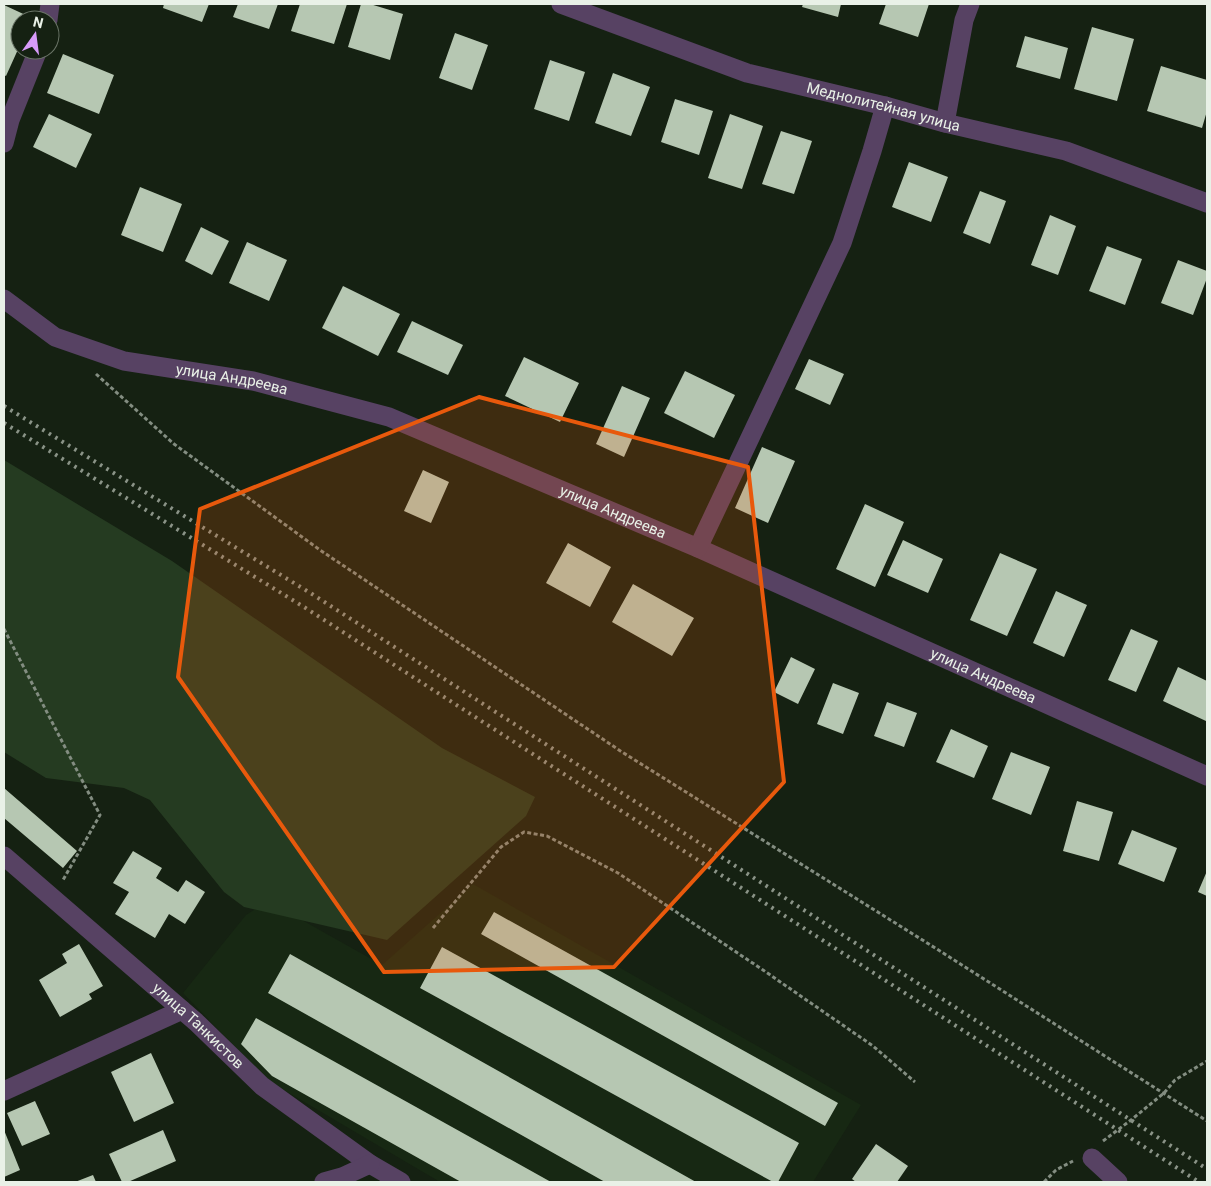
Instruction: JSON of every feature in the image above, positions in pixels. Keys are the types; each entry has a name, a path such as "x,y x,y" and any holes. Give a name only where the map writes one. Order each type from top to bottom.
{"street":[{"name":"Меднолитейная улица","path":"561,4 747,73 885,106 945,123 1066,151 1207,203"},
{"path":"945,123 964,20 970,4"},
{"path":"4,143 10,120 34,60"},
{"path":"698,548 842,243 885,106"},
{"name":"улица Андреева","path":"4,299 55,337 124,360 253,381 389,417 698,548 1207,776"},
{"name":"улица Танкистов","path":"8,866 52,898 182,1010 262,1086 370,1164 401,1182"},
{"path":"4,1091 182,1010"},
{"path":"1091,1152 1118,1182"},
{"path":"324,1182 342,1177 370,1164"}],"path":[{"path":"90,368 174,444 320,550 622,752 940,950 1207,1121"},
{"path":"4,629 100,816 52,898"},
{"path":"433,928 500,847 524,832 547,836 618,873 873,1046 915,1082"},
{"path":"1044,1182 1056,1170 1091,1152 1164,1093 1175,1080 1207,1061"}],"highlighted area":[{"path":"479,397 748,467 784,782 614,967 384,972 178,677 200,509"}],"shaded area":[{"path":"4,460 172,561 442,748 535,797 526,816 387,940 244,907 224,892 150,800 124,788 46,778 4,752"},
{"path":"473,884 861,1105 813,1182 440,1182 267,1080 183,993 246,915 268,901 382,965"}],"building":[{"path":"164,4 209,4 202,22 163,8"},
{"path":"238,4 278,4 269,29 233,17"},
{"path":"300,4 347,4 334,44 291,31"},
{"path":"361,4 370,4 403,14 390,60 348,47"},
{"path":"803,4 841,4 838,17 802,7"},
{"path":"886,4 929,4 918,37 879,24"},
{"path":"4,5 15,10 10,10 10,60 13,60 6,76 4,75"},
{"path":"1092,27 1134,39 1117,101 1074,89"},
{"path":"455,33 488,45 472,90 439,78"},
{"path":"1025,36 1068,48 1060,79 1016,67"},
{"path":"63,54 114,75 99,114 47,93"},
{"path":"550,60 585,72 569,121 534,109"},
{"path":"1161,66 1207,80 1207,111 1202,128 1147,111"},
{"path":"613,73 650,87 631,136 595,123"},
{"path":"675,99 713,111 699,155 661,142"},
{"path":"49,114 92,134 76,168 33,147"},
{"path":"730,114 763,126 742,189 708,178"},
{"path":"781,131 812,141 794,194 762,184"},
{"path":"909,162 948,177 931,222 892,207"},
{"path":"140,187 182,204 163,252 121,235"},
{"path":"980,191 1006,201 990,244 963,233"},
{"path":"1050,215 1076,226 1058,275 1031,265"},
{"path":"201,227 229,241 212,275 185,261"},
{"path":"247,242 287,260 269,301 229,283"},
{"path":"1107,246 1142,259 1125,305 1089,291"},
{"path":"1178,260 1207,271 1207,278 1193,315 1161,303"},
{"path":"343,286 400,314 378,356 322,328"},
{"path":"412,321 463,345 448,375 397,352"},
{"path":"524,357 579,383 560,422 505,396"},
{"path":"809,359 844,374 830,405 795,389"},
{"path":"685,371 735,395 714,438 664,413"},
{"path":"622,386 650,398 624,457 596,444"},
{"path":"762,447 795,461 768,523 735,508"},
{"path":"423,470 449,482 431,523 404,511"},
{"path":"865,504 904,522 875,587 836,569"},
{"path":"903,540 943,559 928,593 887,575"},
{"path":"568,543 611,567 590,607 546,583"},
{"path":"1000,553 1037,569 1007,636 970,620"},
{"path":"633,584 694,618 672,656 612,622"},
{"path":"1056,591 1087,605 1064,657 1033,643"},
{"path":"1131,629 1158,641 1136,692 1108,680"},
{"path":"791,657 815,669 798,704 774,692"},
{"path":"1178,667 1207,681 1206,721 1163,701"},
{"path":"833,683 859,693 843,734 817,724"},
{"path":"887,702 917,713 904,747 874,736"},
{"path":"951,729 988,746 974,778 936,762"},
{"path":"1011,752 1050,767 1031,815 992,799"},
{"path":"4,788 77,851 63,868 4,818"},
{"path":"1077,801 1113,812 1099,861 1063,851"},
{"path":"1132,830 1177,848 1164,882 1118,864"},
{"path":"133,851 162,868 156,878 178,892 186,880 205,892 185,924 169,914 155,938 115,914 129,892 113,883"},
{"path":"1207,871 1207,896 1198,892"},
{"path":"494,912 838,1103 825,1126 481,934"},
{"path":"79,944 103,986 89,994 92,999 60,1017 39,980 67,963 62,954"},
{"path":"442,947 799,1143 778,1182 773,1182 420,988"},
{"path":"290,954 696,1182 605,1182 268,993"},
{"path":"256,1018 551,1182 461,1182 272,1076 241,1044"},
{"path":"151,1053 174,1103 134,1122 111,1072"},
{"path":"35,1101 50,1134 22,1146 7,1113"},
{"path":"4,1130 20,1170 4,1177"},
{"path":"163,1130 176,1161 128,1182 122,1182 109,1154"},
{"path":"876,1144 908,1166 897,1182 856,1182 852,1179"},
{"path":"93,1175 96,1182 75,1182"}],"railway":[{"path":"4,406 312,594 1207,1169"},
{"path":"4,423 304,607 1199,1182"}]}
